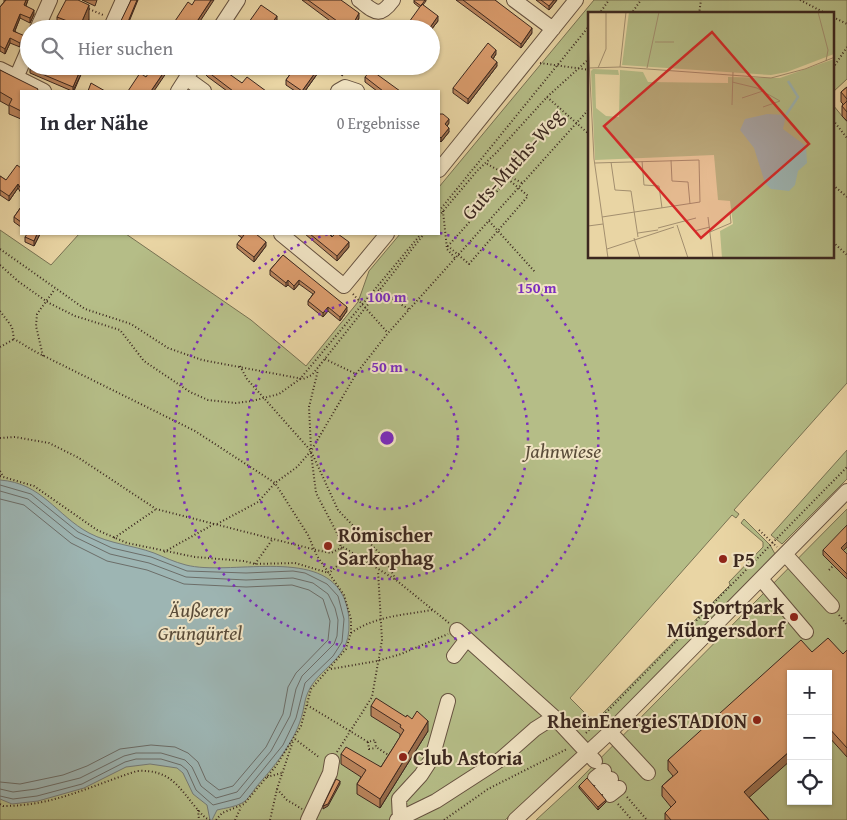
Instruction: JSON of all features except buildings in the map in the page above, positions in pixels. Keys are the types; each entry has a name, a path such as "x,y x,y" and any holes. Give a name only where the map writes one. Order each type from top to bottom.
{"street":[{"path":"42,20 50,0"},
{"path":"114,20 123,0"},
{"path":"225,20 238,0"},
{"path":"359,0 380,13 385,11 393,0"},
{"path":"514,0 553,29"},
{"path":"441,162 576,0"},
{"path":"0,69 42,90"},
{"path":"16,78 20,69"},
{"path":"179,90 188,75"},
{"path":"192,75 203,90"},
{"path":"340,90 344,87 355,90"},
{"path":"282,235 344,286 385,235"},
{"path":"603,776 610,732 847,491"},
{"path":"785,554 832,606"},
{"path":"760,579 806,632"},
{"path":"459,631 554,717 577,742 603,776"},
{"path":"454,656 459,631"},
{"path":"448,701 432,758 421,775 399,799 399,819 436,801 501,759 535,729 554,717"},
{"path":"610,732 648,773"},
{"path":"313,818 330,773 331,763"},
{"path":"515,820 603,776"}],"path":[{"path":"601,12 610,0"},
{"path":"632,12 641,0"},
{"path":"800,0 823,12"},
{"path":"86,8 106,20"},
{"path":"834,18 847,24"},
{"path":"440,210 588,27"},
{"path":"834,66 847,47"},
{"path":"440,215 476,171 486,164 547,97 588,60"},
{"path":"527,61 588,70"},
{"path":"547,97 588,133"},
{"name":"Guts-Muths-Weg","path":"164,552 258,502 275,483 297,467 311,450 356,374 388,333 588,110"},
{"path":"834,121 847,138"},
{"path":"486,164 522,183"},
{"path":"508,179 518,188 528,196 469,264 448,246 508,179"},
{"path":"834,186 847,197"},
{"path":"443,211 447,249 455,258"},
{"path":"488,221 499,230 534,272"},
{"path":"0,249 85,310 131,324 168,348 202,360 300,379 312,375 419,235"},
{"path":"0,265 19,282 48,302 75,316 120,330 144,361 190,392 208,400 236,403 279,394 300,379 423,235"},
{"path":"834,243 847,255"},
{"path":"344,286 365,305 388,333"},
{"path":"43,356 36,326 37,314 48,302 56,288"},
{"path":"378,290 410,310"},
{"path":"0,311 12,327 14,339"},
{"path":"14,339 43,356 195,431 275,483 316,550 316,556 344,595 351,618 351,633 346,649 311,689 282,773 270,820"},
{"path":"0,347 14,339"},
{"path":"325,358 356,374"},
{"path":"240,366 247,379 311,450 338,510 385,559 396,580"},
{"path":"318,367 309,407 316,493 342,547 343,561 328,572"},
{"path":"0,438 15,437 49,443 79,458 156,509 316,550 331,553 342,547"},
{"path":"444,820 488,789 577,742 774,544 847,467"},
{"path":"0,471 2,476 34,486 97,530 114,538 164,552 194,557 244,561 255,564 294,563 328,572"},
{"path":"114,538 156,509"},
{"path":"759,530 785,554"},
{"path":"255,564 273,539"},
{"path":"330,668 376,661 401,654 459,631 396,580 342,547"},
{"path":"829,570 839,560"},
{"path":"294,740 331,763 372,697 376,661 382,640 378,570"},
{"path":"351,633 364,624 382,618 433,610"},
{"path":"307,705 368,742 375,740 376,748"},
{"path":"235,820 241,807 267,777 294,740"},
{"path":"368,742 369,749 376,748 393,758"},
{"path":"0,804 3,806 26,806 60,800 137,771 149,770 170,779 182,789 206,819 210,820"},
{"path":"267,777 282,773"},
{"path":"277,789 287,800 313,818"},
{"path":"216,820 222,813 241,807"},
{"path":"198,810 199,820"}],"green space":[{"name":"Äußerer Grüngürtel","path":"594,0 847,0 847,79 834,91 834,12 588,12 588,259 834,259 834,106 847,122 847,383 734,510 739,514 736,518 732,515 570,698 593,721 607,728 505,820 0,820 0,230 51,265 78,235 127,235 251,320 306,366 358,302 369,271 399,235 440,235 440,186"},
{"path":"847,450 847,479 782,544 771,535"},
{"name":"Sportpark Müngersdorf","path":"847,509 847,820 536,820 573,786"},
{"path":"744,519 770,545 775,554 610,723 600,716 730,585 729,582 763,547 763,542 741,523"}],"water":[{"path":"0,480 15,482 38,493 77,526 105,540 146,550 186,565 204,568 271,566 313,572 330,580 342,594 349,620 348,637 344,648 314,682 308,693 292,739 279,759 244,802 236,806 217,810 212,820 210,820 207,805 193,794 183,773 177,768 150,764 126,767 84,788 38,801 12,804 0,799"}],"place":[{"name":"Römischer Sarkophag","path":"328,546"},
{"name":"P5","path":"723,559"},
{"name":"Sportpark Müngersdorf","path":"794,617"},
{"name":"RheinEnergieSTADION","path":"757,720"},
{"name":"Club Astoria","path":"403,757"}],"park label":[{"name":"Jahnwiese","path":"563,450"}]}
